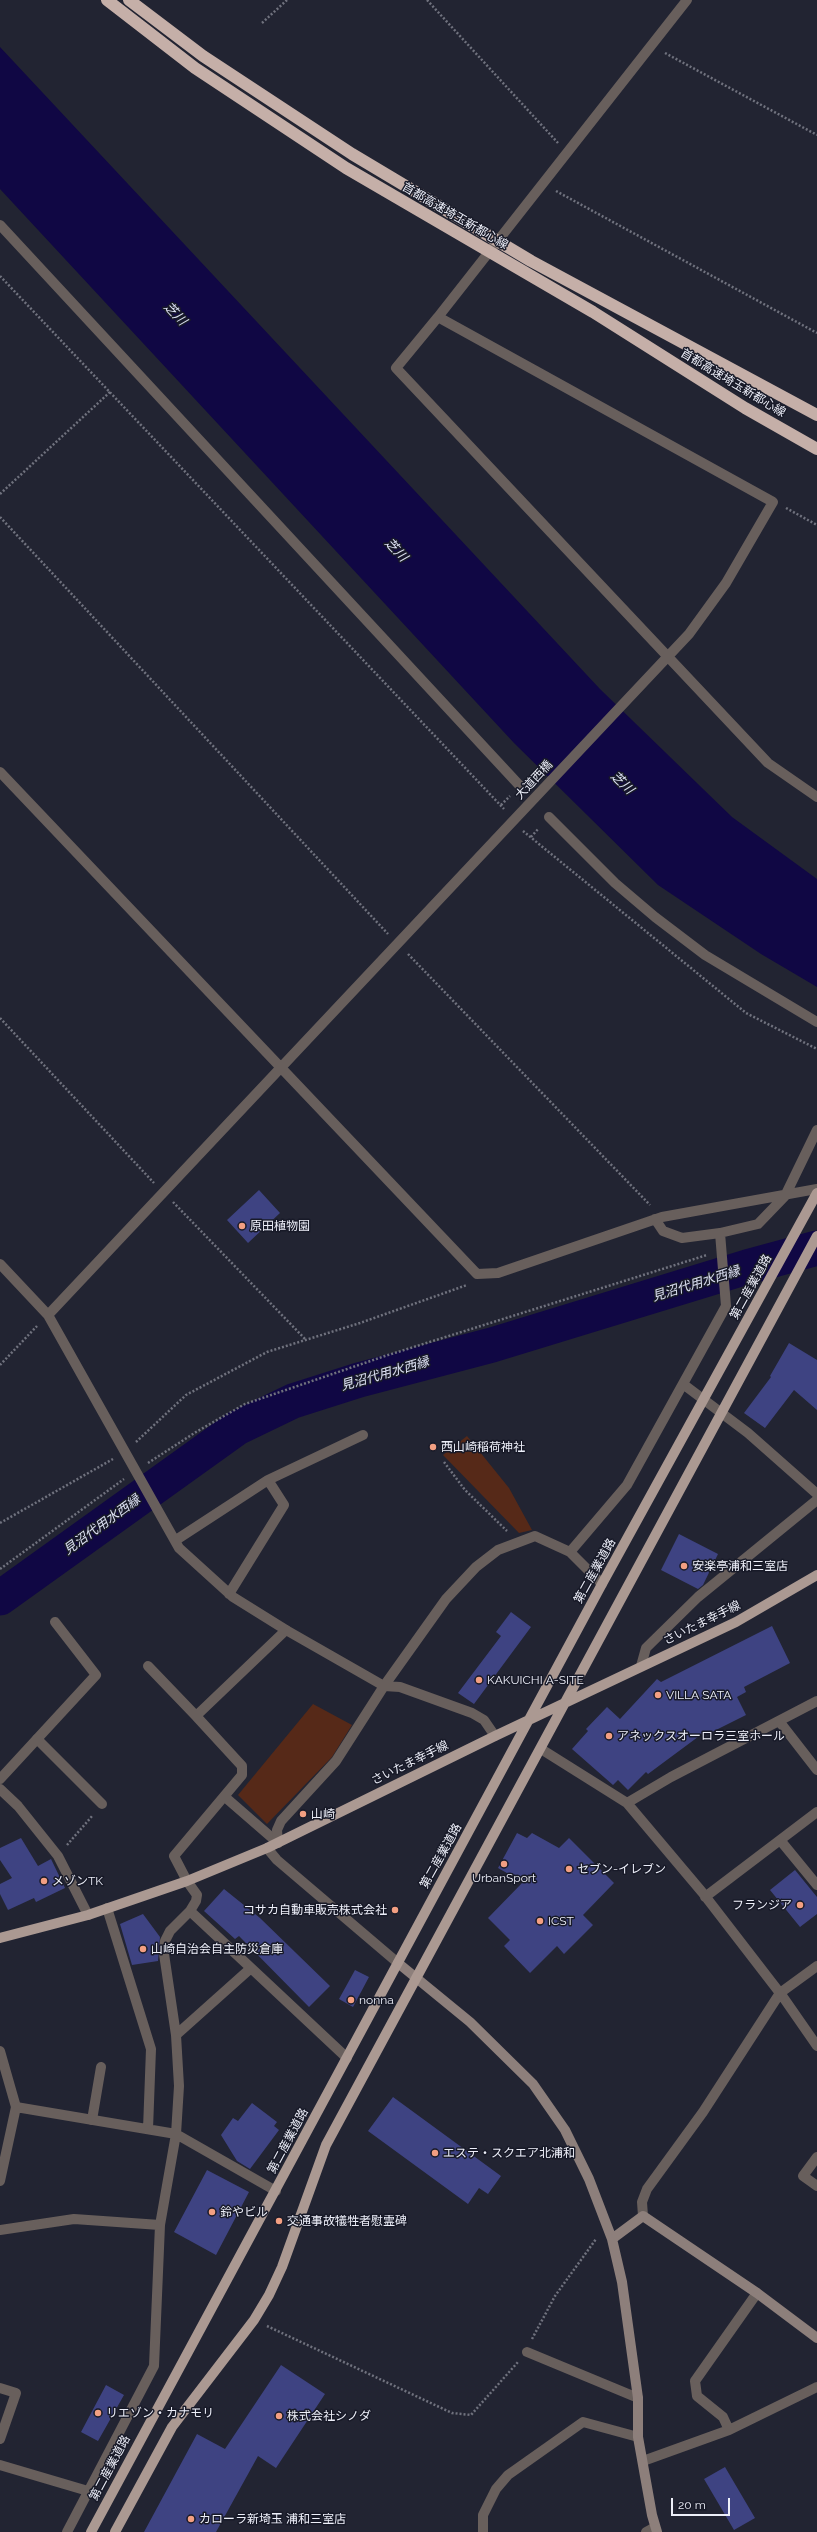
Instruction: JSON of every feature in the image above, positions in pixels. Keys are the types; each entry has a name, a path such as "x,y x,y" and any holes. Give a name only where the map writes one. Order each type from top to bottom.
{"highway":[{"name":"首都高速埼玉新都心線","path":"107,0 195,68 326,155 593,312 817,449"},
{"name":"首都高速埼玉新都心線","path":"129,0 203,56 352,154 531,261 817,415"}],"main road":[{"name":"第二産業道路","path":"91,2532 531,1719 602,1584 817,1193"},
{"path":"115,2532 172,2427 254,2320 269,2295 282,2266 326,2145 817,1236"},
{"name":"さいたま幸手線","path":"0,1938 107,1908 187,1881 267,1848 565,1702 736,1622 817,1575"}],"street":[{"path":"688,0 650,45 543,184 396,368 768,763 817,797"},
{"path":"0,225 520,786"},
{"path":"438,317 773,502"},
{"name":"大道西橋","path":"48,1315 689,634 726,583 773,502"},
{"path":"0,772 282,1067 477,1274 498,1273 658,1218 786,1196 817,1189"},
{"path":"549,817 615,883 655,917 705,954 817,1022"},
{"path":"658,1218 660,1228 676,1237 693,1238 720,1234 758,1224 786,1196 817,1130"},
{"path":"570,1552 627,1485 726,1306 723,1254 720,1234"},
{"path":"0,1264 48,1315 126,1452 137,1476 176,1540 179,1548 229,1594 286,1630 384,1686 400,1687 472,1713 484,1720 495,1736"},
{"path":"683,1384 721,1412 817,1494"},
{"path":"176,1540 268,1480 363,1435"},
{"path":"229,1594 284,1505 268,1480"},
{"path":"641,1666 646,1648 698,1597 817,1500"},
{"path":"278,1843 278,1830 281,1821 336,1761 384,1686 446,1599 476,1567 498,1550 517,1541 535,1536 570,1552 602,1584"},
{"path":"0,1779 96,1676 56,1622"},
{"path":"196,1716 286,1630"},
{"path":"67,2532 154,2366 160,2225 176,2134 179,2086 176,2035 164,1954 165,1942 170,1931 190,1910 197,1895 187,1881 174,1856 242,1775 242,1766 148,1666"},
{"path":"628,1803 671,1777 817,1701"},
{"path":"779,1721 817,1770"},
{"path":"37,1739 102,1804"},
{"path":"540,1748 628,1803 705,1897 780,1993 817,2046"},
{"path":"0,1789 18,1806 58,1856 88,1914"},
{"path":"225,1797 278,1843"},
{"path":"705,1897 817,1812"},
{"path":"780,1840 817,1885"},
{"path":"267,1848 277,1860 470,2022 532,2084 551,2109 579,2156 608,2225 622,2282 638,2398 638,2437 656,2530 646,2532"},
{"path":"107,1908 151,2049 148,2129"},
{"path":"190,1910 347,2058"},
{"path":"643,2216 642,2202 647,2189 703,2112 780,1993 817,1966"},
{"path":"176,2035 251,1968"},
{"path":"0,2051 16,2108 0,2181"},
{"path":"92,2120 101,2067"},
{"path":"16,2108 176,2134 276,2191"},
{"path":"817,2158 803,2176 817,2186"},
{"path":"612,2239 643,2216"},
{"path":"643,2216 757,2293 817,2338"},
{"path":"0,2230 74,2219 160,2225"},
{"path":"729,2430 723,2417 697,2396 695,2381 757,2293"},
{"path":"526,2352 638,2398"},
{"path":"643,2461 729,2430 817,2387"},
{"path":"0,2388 16,2393 0,2439"},
{"path":"483,2532 483,2515 496,2490 508,2475 583,2422 638,2437"},
{"path":"0,2465 88,2491"}],"path":[{"path":"262,23 287,0"},
{"path":"427,0 567,153"},
{"path":"650,45 817,135"},
{"path":"543,184 817,333"},
{"path":"0,276 505,810"},
{"path":"0,494 110,392"},
{"path":"773,502 817,525"},
{"path":"0,517 398,944"},
{"path":"519,826 524,831"},
{"path":"408,954 658,1218"},
{"path":"0,1570 137,1476 196,1432 245,1404 385,1356 723,1254"},
{"path":"0,1523 126,1452 186,1395 267,1352 360,1323 470,1284 477,1274"},
{"path":"0,1365 48,1315"},
{"path":"444,1462 465,1490 517,1541"},
{"path":"58,1856 102,1804"},
{"path":"254,2320 452,2413 471,2415 478,2409 526,2352 555,2296 572,2270 608,2225"}],"shaded area":[{"path":"467,1436 509,1488 532,1530 519,1533 443,1455"},
{"path":"313,1704 352,1725 332,1757 267,1824 238,1795"}],"water":[{"name":"芝川","path":"0,47 600,689 732,817 817,879 817,987 761,954 658,885 514,743 0,189"}],"building":[{"path":"259,1190 280,1213 248,1243 227,1220"},
{"path":"789,1343 817,1360 817,1410 794,1390 765,1428 744,1413 771,1377 770,1376"},
{"path":"679,1534 718,1554 703,1585 698,1589 661,1570"},
{"path":"511,1612 531,1627 474,1704 458,1693 501,1636 496,1632"},
{"path":"772,1626 790,1663 744,1687 746,1692 737,1697 746,1715 708,1734 706,1731 648,1774 646,1772 628,1790 618,1780 613,1785 572,1749 588,1731 586,1729 607,1707 620,1719 657,1679 661,1682"},
{"path":"517,1833 527,1838 532,1833 559,1848 569,1838 614,1883 583,1915 593,1925 564,1954 557,1946 530,1973 504,1946 510,1940 488,1918 523,1882 498,1868"},
{"path":"21,1838 38,1866 51,1859 65,1888 36,1902 34,1898 8,1910 0,1894 0,1884 12,1878 0,1860 0,1848"},
{"name":"フランジア","path":"795,1870 817,1897 817,1914 800,1927 770,1890"},
{"path":"224,1889 260,1918 330,1986 309,2007 239,1936 235,1939 204,1911"},
{"name":"山崎自治会自主防災倉庫","path":"143,1914 160,1937 158,1961 132,1965 120,1924"},
{"path":"355,1970 369,1977 353,2007 339,1999"},
{"name":"エステ・スクエア北浦和","path":"393,2097 501,2176 488,2194 479,2188 468,2204 368,2131"},
{"path":"252,2103 277,2122 274,2126 279,2130 250,2169 237,2161 221,2135 233,2118 238,2121"},
{"name":"鈴やビル","path":"207,2170 249,2192 216,2255 174,2232"},
{"path":"281,2365 325,2394 276,2468 258,2456 216,2532 144,2532 197,2434 225,2449"},
{"name":"リエゾン・カナモリ","path":"106,2385 124,2395 98,2441 81,2432"},
{"path":"725,2467 755,2518 734,2530 704,2479"}],"waterway":[{"name":"見沼代用水西縁","path":"0,1598 237,1428 293,1401 359,1380 492,1345 747,1267 817,1248"}],"place":[{"name":"原田植物園","path":"242,1226"},
{"name":"西山崎稲荷神社","path":"433,1447"},
{"name":"安楽亭浦和三室店","path":"684,1566"},
{"name":"KAKUICHI A-SITE","path":"479,1680"},
{"name":"VILLA SATA","path":"658,1695"},
{"name":"アネックスオーロラ三室ホール","path":"609,1736"},
{"name":"山崎","path":"303,1814"},
{"name":"UrbanSport","path":"504,1864"},
{"name":"セブン-イレブン","path":"569,1869"},
{"name":"メゾンTK","path":"44,1881"},
{"name":"フランジア","path":"800,1905"},
{"name":"コサカ自動車販売株式会社","path":"395,1910"},
{"name":"ICST","path":"540,1921"},
{"name":"山崎自治会自主防災倉庫","path":"143,1949"},
{"name":"nonna","path":"351,2000"},
{"name":"エステ・スクエア北浦和","path":"435,2153"},
{"name":"鈴やビル","path":"212,2212"},
{"name":"交通事故犠牲者慰霊碑","path":"279,2221"},
{"name":"リエゾン・カナモリ","path":"98,2413"},
{"name":"株式会社シノダ","path":"279,2416"},
{"name":"カローラ新埼玉 浦和三室店","path":"191,2519"}]}
